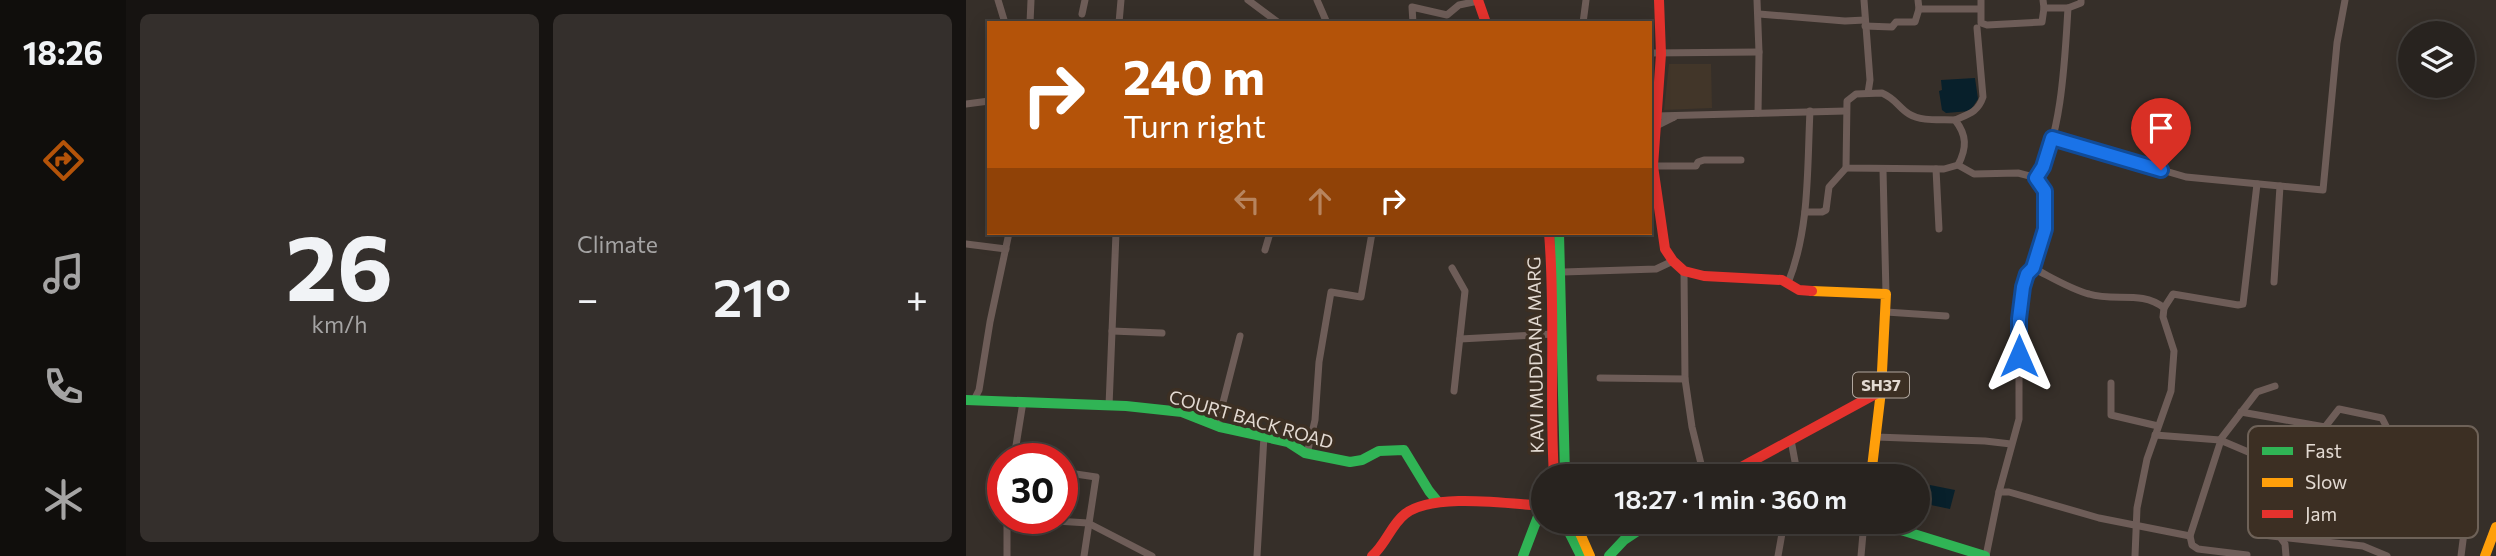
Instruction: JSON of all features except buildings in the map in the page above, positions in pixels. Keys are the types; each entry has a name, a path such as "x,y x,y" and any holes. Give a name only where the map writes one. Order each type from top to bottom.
{"main road":[{"path":"1478,0 1485,21"},
{"path":"1659,0 1657,116 1653,129 1653,166 1665,249 1673,261 1684,271 1704,276 1782,280 1800,290 1886,294"},
{"name":"KAVI MUDDANA MARG","path":"1549,235 1553,271 1553,464"},
{"name":"KAVI MUDDANA MARG","path":"1559,235 1563,272 1561,441 1564,464"},
{"name":"SH37","path":"1873,464 1881,391 1886,294"},
{"path":"1748,464 1881,391"},
{"name":"COURT BACK ROAD","path":"970,400 1182,412 1217,426 1288,442 1307,454 1350,462 1362,460 1379,451 1404,450 1413,460 1430,496 1438,502"},
{"path":"1376,554 1396,522 1410,510 1438,502 1531,506"},
{"path":"2485,556 2496,527"},
{"path":"1523,556 1532,534"},
{"path":"1570,534 1581,556"},
{"path":"1581,534 1590,556"},
{"path":"1609,556 1633,534"},
{"path":"1914,534 1985,556"}],"street":[{"path":"999,0 1004,21"},
{"path":"1030,21 1031,0"},
{"path":"1082,14 1085,0"},
{"path":"1119,21 1121,0"},
{"path":"1248,0 1276,21"},
{"path":"1317,0 1326,21"},
{"path":"1413,21 1412,7 1447,15 1459,5 1478,0"},
{"path":"1583,21 1586,0"},
{"path":"1756,0 1759,14 1758,113"},
{"path":"1864,0 1870,80 1868,93"},
{"path":"1918,0 1922,9"},
{"path":"1981,0 1981,23 1987,25 2042,22 2043,4 2068,8 2075,7 2081,0"},
{"path":"2052,138 2186,177 2323,190 2337,43 2345,0"},
{"path":"2036,178 2043,167 2052,138 2065,58 2068,8"},
{"path":"1759,14 1845,21 1866,27 1892,27 1896,22 1915,22 1922,9"},
{"path":"1922,9 1980,9"},
{"path":"1805,212 1826,210 1829,187 1846,169 1847,101 1856,94 1882,93 1894,98 1901,108 1916,118 1955,120 1980,107 1983,97 1977,28"},
{"path":"1656,54 1759,52"},
{"path":"966,104 987,101"},
{"path":"1788,283 1798,256 1805,212 1810,111"},
{"path":"1657,116 1846,111"},
{"path":"1653,129 1677,116"},
{"path":"1955,120 1963,130 1965,142 1965,153 1958,165"},
{"path":"1653,166 1696,166 1703,160 1741,160"},
{"path":"1846,169 1936,169 1958,165 1974,173 2018,173 2036,178 2045,191 2045,229 2033,268 2027,274 2021,298 2018,419 1985,556"},
{"path":"1936,169 1939,229"},
{"path":"1882,170 1886,294"},
{"path":"2135,556 2137,508 2147,459 2171,391 2174,351 2163,317 2164,308 2174,294 2238,306 2243,304 2258,184"},
{"path":"2274,282 2280,186"},
{"path":"970,400 979,390 1009,235"},
{"path":"1109,406 1116,235"},
{"path":"1265,250 1269,235"},
{"path":"1307,454 1315,420 1319,362 1331,292 1361,298 1373,235"},
{"path":"966,244 1006,249"},
{"path":"1563,272 1656,270 1673,261"},
{"path":"1452,268 1465,291 1454,391"},
{"path":"2033,268 2087,294 2099,297 2144,298 2155,300 2164,308"},
{"path":"1684,271 1685,379 1692,428 1701,464"},
{"path":"1886,312 1946,316"},
{"path":"1112,331 1162,333"},
{"path":"1460,339 1554,334"},
{"path":"1217,426 1240,336"},
{"path":"1600,378 1685,379"},
{"path":"2111,383 2111,415 2157,431 2220,440 2248,452"},
{"path":"2247,555 2198,549 2192,545 2190,536 2220,440 2258,392 2275,386"},
{"path":"1016,443 1023,402"},
{"path":"2326,426 2339,409 2382,418 2386,426"},
{"path":"2241,412 2319,426"},
{"path":"1256,556 1264,436"},
{"path":"1877,437 2011,444"},
{"path":"1791,440 1795,464"},
{"path":"1078,474 1096,477 1084,556"},
{"path":"1999,492 2009,492 2099,518 2190,536"},
{"path":"1078,522 1088,523 1149,555"},
{"path":"1007,556 1008,534"},
{"path":"1778,556 1782,534"},
{"path":"1861,556 1863,534"},
{"path":"2281,538 2286,556"},
{"path":"2288,538 2363,547 2387,556"},
{"path":"2461,556 2463,538"}],"shaded area":[{"path":"1669,64 1711,64 1712,108 1664,110"}],"water":[{"path":"1975,78 1978,99 1970,111 1946,113 1942,110 1939,91 1942,90 1941,80"},
{"path":"1930,485 1955,490 1950,509 1930,505"}],"traffic: fast":[{"path":"1559,235 1565,464"},
{"path":"966,400 1126,406 1182,412 1220,427 1288,442 1305,453 1350,462 1362,460 1379,451 1404,450 1438,502"},
{"path":"1523,556 1531,534"},
{"path":"1570,534 1581,556"},
{"path":"1609,556 1633,534"},
{"path":"1914,534 1985,556"}],"traffic: slow":[{"path":"1812,291 1886,294 1881,391 1872,464"},
{"path":"2485,556 2496,527"},
{"path":"1580,534 1590,556"}],"traffic: jam":[{"path":"1478,0 1485,21"},
{"path":"1659,0 1661,54 1653,166 1665,249 1684,271 1704,276 1782,280 1799,290 1812,291"},
{"path":"1549,235 1554,464"},
{"path":"1747,464 1881,391"},
{"path":"1372,556 1400,518 1418,507 1452,501 1531,505"}],"route":[{"path":"2019,356 2019,319 2023,287 2027,274 2033,268 2045,229 2045,191 2036,178 2043,167 2052,138 2161,170"}]}
